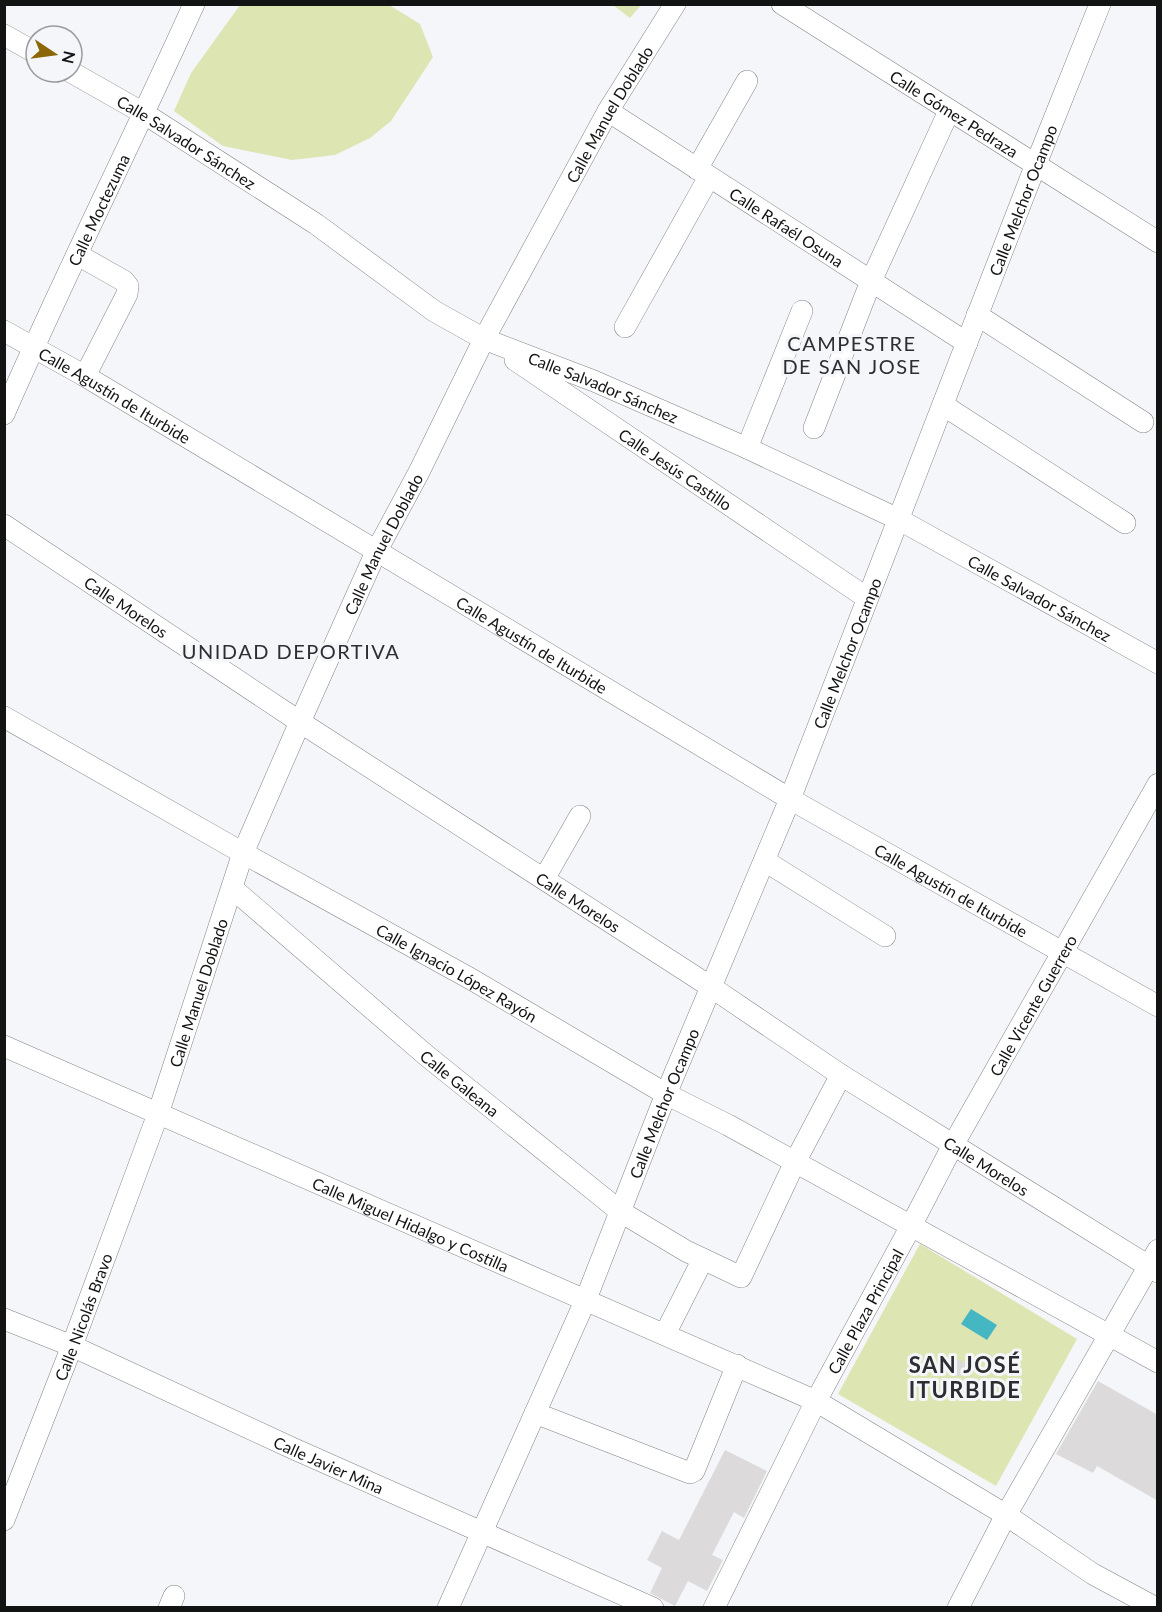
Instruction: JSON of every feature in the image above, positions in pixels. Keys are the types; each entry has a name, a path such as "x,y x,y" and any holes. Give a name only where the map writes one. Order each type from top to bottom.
{"street":[{"name":"Calle Moctezuma","path":"4,414 33,347 145,114 194,4"},
{"name":"Calle Manuel Doblado","path":"158,1114 243,853 376,552 484,339 608,111 675,4"},
{"name":"Calle Gómez Pedraza","path":"782,4 1158,242"},
{"name":"Calle Melchor Ocampo","path":"448,1608 586,1299 666,1094 765,861 1100,4"},
{"path":"4,35 24,46"},
{"name":"Calle Salvador Sánchez","path":"84,80 145,114 316,224 434,311 484,339 594,381 747,448 898,519 1158,663"},
{"path":"625,327 747,81"},
{"name":"Calle Rafaél Osuna","path":"608,111 967,343"},
{"path":"814,428 871,281 949,111"},
{"path":"78,255 124,281 128,286 127,294 84,376"},
{"path":"747,448 802,311"},
{"path":"977,315 1143,422"},
{"name":"Calle Agustín de Iturbide","path":"4,331 84,376 790,799 1158,1006"},
{"name":"Calle Jesús Castillo","path":"484,339 867,598"},
{"path":"943,405 1125,523"},
{"name":"Calle Morelos","path":"4,525 300,722 711,987 841,1075 953,1145 1155,1263"},
{"name":"Calle Ignacio López Rayón","path":"4,717 471,979 666,1094 911,1226"},
{"name":"Calle Vicente Guerrero","path":"911,1226 953,1145 1061,951 1158,784"},
{"path":"544,879 580,816"},
{"path":"765,861 885,936"},
{"name":"Calle Galeana","path":"232,888 426,1056 621,1212 686,1251 741,1277 795,1162"},
{"name":"Calle Miguel Hidalgo y Costilla","path":"4,1046 816,1401"},
{"path":"795,1162 841,1075"},
{"name":"Calle Nicolás Bravo","path":"4,1520 72,1346 158,1114"},
{"path":"911,1226 1158,1362"},
{"name":"Calle Plaza Principal","path":"714,1608 816,1401 911,1226"},
{"path":"665,1334 703,1259"},
{"path":"958,1608 1006,1515 1109,1336 1155,1263"},
{"name":"Calle Javier Mina","path":"4,1319 72,1346 482,1534 653,1608"},
{"path":"535,1413 690,1473 694,1471 737,1365"},
{"path":"816,1401 1006,1515 1093,1574 1156,1608"}],"green space":[{"path":"240,5 389,5 420,24 433,57 391,121 370,138 335,155 292,160 223,146 174,111 191,73"},
{"path":"613,5 641,5 630,18"},
{"path":"920,1244 1077,1339 996,1486 838,1394"}],"water":[{"path":"971,1309 997,1325 987,1340 961,1324"}],"building":[{"path":"954,1360 960,1360 965,1368 963,1374 954,1376 949,1371 949,1365"},
{"path":"1098,1381 1158,1415 1158,1501 1097,1466 1093,1473 1056,1454"},
{"path":"725,1450 767,1471 744,1518 734,1512 712,1555 723,1560 707,1591 688,1581 675,1606 650,1593 662,1568 647,1560 662,1531 679,1540"}],"district":[{"name":"CAMPESTRE DE SAN JOSE","path":"852,354"},
{"name":"UNIDAD DEPORTIVA","path":"291,651"},
{"name":"SAN JOSÉ ITURBIDE","path":"965,1376"}]}
